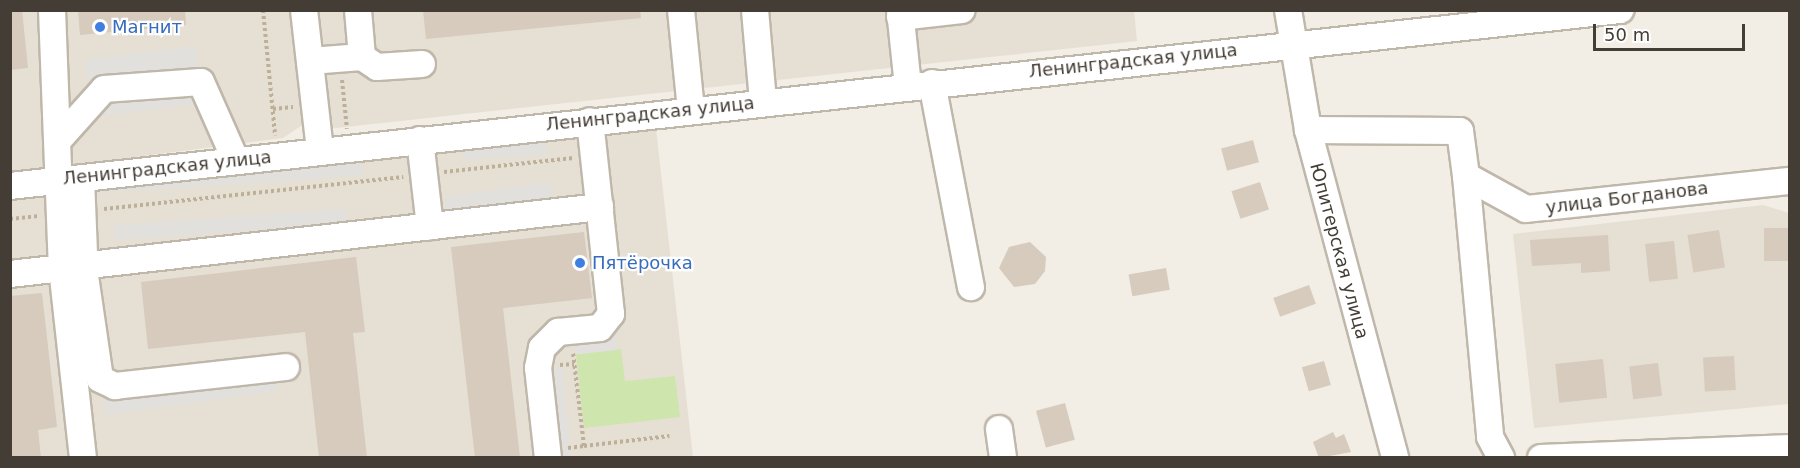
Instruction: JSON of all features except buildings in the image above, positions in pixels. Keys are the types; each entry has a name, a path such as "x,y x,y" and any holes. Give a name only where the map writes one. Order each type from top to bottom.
{"street":[{"path":"52,10 61,137 71,179 83,458"},
{"path":"304,10 320,151"},
{"path":"358,10 363,57"},
{"path":"681,10 691,110"},
{"path":"755,10 764,102"},
{"path":"962,10 900,14 971,287"},
{"name":"Юпитерская улица","path":"1288,10 1290,43 1308,130 1395,458"},
{"name":"Ленинградская улица","path":"10,186 1290,43 1620,10"},
{"path":"310,61 363,57 377,68 422,64"},
{"path":"61,137 104,89 201,82 236,161"},
{"path":"548,454 539,355 547,341 571,331 600,328 611,314 590,121"},
{"path":"1308,130 1404,126 1460,130 1490,437 1501,458"},
{"path":"420,140 430,226"},
{"name":"улица Богданова","path":"1466,176 1526,209 1790,181"},
{"path":"10,274 600,207"},
{"path":"73,267 96,369 106,384 286,367"},
{"path":"999,429 1003,458"},
{"path":"1542,458 1780,452"}],"path":[{"path":"263,10 277,156"},
{"path":"10,219 594,156"},
{"path":"571,331 584,446"},
{"path":"548,454 584,446 669,436"}],"shaded area":[{"path":"1134,10 1137,41 336,128 330,127 316,11"},
{"path":"10,11 296,11 307,122 283,138 11,173"},
{"path":"196,46 203,104 92,117 85,60"},
{"path":"656,129 693,457 11,457 10,201"},
{"path":"546,141 547,154 463,160 462,147"},
{"path":"362,161 363,175 106,193 105,179"},
{"path":"550,182 552,197 446,212 444,197"},
{"path":"1763,205 1789,213 1789,404 1534,428 1513,234"},
{"path":"346,209 347,224 115,240 114,225"},
{"path":"615,332 617,350 576,354 574,336"},
{"path":"562,367 572,458 555,458 546,369"},
{"path":"275,376 277,391 106,415 104,400"}],"green space":[{"path":"621,349 625,381 675,376 680,417 584,428 576,354"}],"place":[{"name":"Магнит","path":"100,27"},
{"name":"Пятёрочка","path":"580,263"}]}
